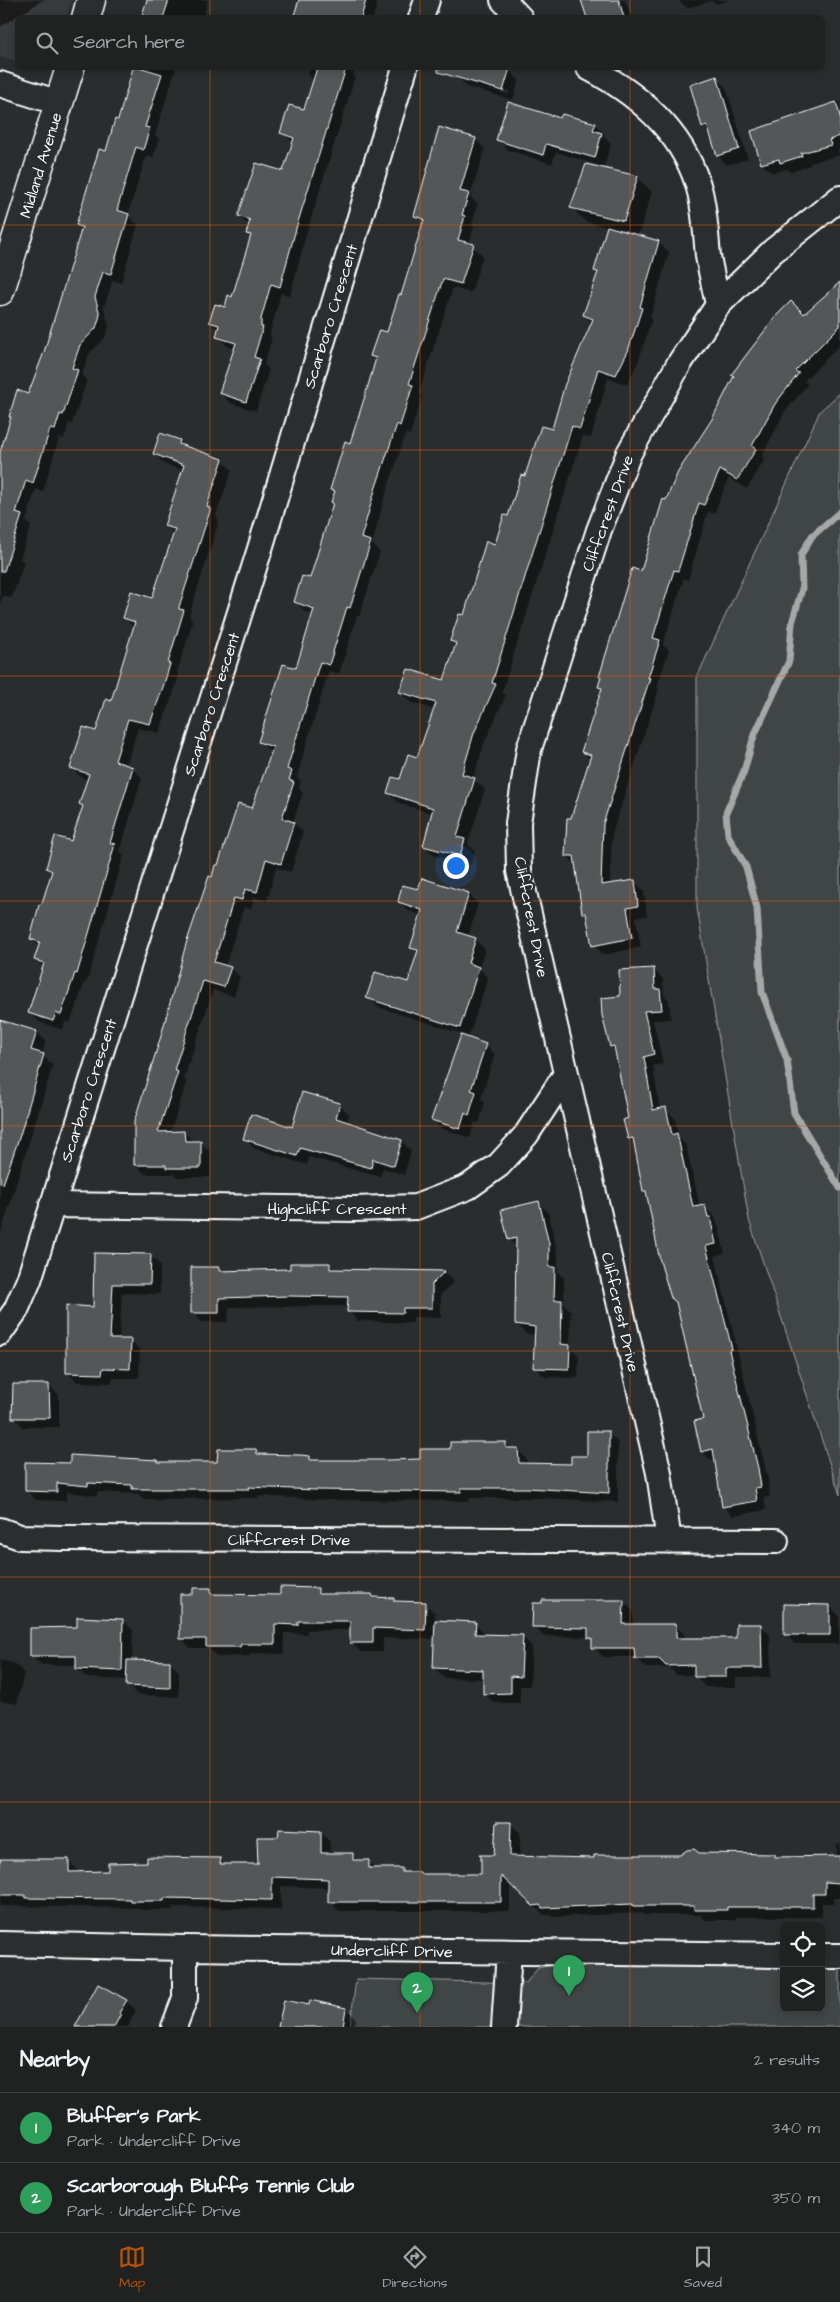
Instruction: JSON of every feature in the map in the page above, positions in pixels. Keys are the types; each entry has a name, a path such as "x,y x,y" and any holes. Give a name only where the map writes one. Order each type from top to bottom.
{"street":[{"path":"87,15 91,0"},
{"path":"422,15 427,0"},
{"path":"503,0 517,15"},
{"name":"Midland Avenue","path":"0,291 69,70"},
{"name":"Scarboro Crescent","path":"0,1333 16,1310 29,1280 259,552 404,70"},
{"path":"592,70 638,97 670,131 690,161 700,192 708,255 718,305"},
{"path":"0,84 60,103"},
{"name":"Cliffcrest Drive","path":"669,1541 658,1474 519,871 518,823 529,749 598,530 629,453 679,364 718,305 773,251 840,198"},
{"name":"Highcliff Crescent","path":"52,1205 354,1209 416,1207 468,1187 499,1164 526,1135 566,1074"},
{"name":"Cliffcrest Drive","path":"0,1530 20,1537 63,1538 776,1541"},
{"name":"Undercliff Drive","path":"0,1944 780,1955"},
{"path":"174,2027 185,1998 185,1948"},
{"path":"504,2027 509,1952"},
{"path":"825,1956 840,1956"}],"shaded area":[{"path":"0,0 72,0 67,15 15,15 15,61 0,57"},
{"path":"840,393 840,1495 749,1220 697,908 697,677 820,411"},
{"path":"552,1965 780,1968 780,2012 825,2012 825,1969 840,1969 840,2027 350,2027 356,1979 526,1983 538,1968"}],"building":[{"path":"147,0 169,0 164,15 142,15"},
{"path":"299,0 366,0 362,15 294,15"},
{"path":"581,0 619,0 623,15 586,15"},
{"path":"132,70 149,70 162,74 145,127 150,128 143,150 136,147 117,210 129,214 111,274 103,272 95,297 100,315 96,328 80,345 72,368 78,370 63,415 60,414 55,430 50,429 33,483 26,480 16,513 22,515 4,571 0,571 0,452 11,417 9,417 17,390 28,394 44,352 82,227 76,225 99,149 106,151 115,119 118,120"},
{"path":"316,70 345,70 297,225 280,287 271,284 261,319 261,327 263,327 254,357 260,359 246,402 219,393 236,343 216,337 219,325 209,322 215,304 225,307 228,295 232,297 251,235 246,234 250,220 238,216 256,163 283,171 294,138 280,133 289,105 304,109"},
{"path":"438,70 509,70 503,91 438,72"},
{"path":"717,76 739,149 717,156 707,125 702,127 690,85"},
{"path":"508,102 560,118 562,114 596,123 593,130 602,133 595,158 546,144 543,155 496,140"},
{"path":"836,102 840,116 840,136 829,140 831,145 801,153 802,156 780,163 779,159 761,164 751,131"},
{"path":"439,127 476,138 460,191 469,193 462,215 465,216 458,240 474,244 461,284 443,279 409,384 413,385 400,426 397,424 361,538 371,541 350,608 347,607 329,665 320,662 299,729 287,769 292,771 289,780 294,782 282,818 294,822 281,864 266,859 257,892 245,889 242,900 234,898 214,962 231,967 224,987 203,981 174,1070 178,1072 158,1132 184,1131 185,1141 201,1141 201,1168 166,1168 166,1165 134,1165 134,1122 161,1036 186,944 209,876 212,877 215,865 218,865 238,804 252,808 273,747 258,742 283,664 296,668 314,609 294,602 302,576 310,578 333,503 331,502 335,491 330,490 345,441 350,443 376,358 370,356 379,330 387,332 399,294 401,295 402,292 424,219 414,216"},
{"path":"586,164 638,176 624,221 570,208"},
{"path":"607,226 659,241 640,307 642,308 628,351 616,375 598,369 580,429 572,426 492,683 496,684 474,733 462,774 475,778 457,837 465,839 460,856 423,846 433,808 387,793 392,777 400,779 408,754 417,757 436,703 399,692 408,669 444,680 456,643 450,641 459,614 464,615 486,541 495,544 504,515 508,516 521,475 525,476 541,426 552,429 565,384 593,319 583,315 598,272 594,271"},
{"path":"840,282 840,326 795,371 799,373 775,404 752,446 756,449 737,480 720,470 704,505 699,503 678,571 674,570 653,638 660,640 648,678 650,678 603,824 601,885 635,880 638,906 627,908 632,938 592,946 586,913 582,913 574,856 565,856 567,818 571,818 591,755 581,752 602,688 598,687 601,677 599,677 632,568 641,571 663,499 666,500 678,472 712,419 734,376 731,375 776,316 791,301 804,314"},
{"path":"160,433 180,440 179,444 223,459 207,506 210,508 210,511 179,607 179,609 184,610 168,663 170,664 150,724 128,719 115,761 133,767 110,843 115,844 77,974 75,973 61,1015 56,1013 53,1021 28,1013 44,963 34,960 40,942 30,939 39,905 42,903 52,871 46,868 55,836 71,841 83,806 79,804 89,774 70,768 83,727 96,731 106,699 111,701 135,622 123,618 131,591 152,598 175,529 164,526 184,465 153,454"},
{"path":"422,878 469,893 457,932 476,938 468,963 479,967 460,1028 366,998 375,972 408,982 418,950 410,948 422,910 398,902 402,885 418,889"},
{"path":"654,968 655,989 660,989 662,1010 644,1011 654,1054 644,1057 653,1110 666,1107 672,1135 677,1133 693,1207 705,1205 708,1217 710,1217 716,1244 706,1246 732,1349 729,1350 761,1487 755,1488 757,1501 722,1507 713,1449 701,1452 694,1421 703,1419 676,1302 671,1298 660,1261 646,1191 643,1191 633,1138 628,1139 623,1120 628,1118 614,1046 610,1047 602,1015 601,998 620,996 619,970"},
{"path":"0,1020 37,1031 31,1050 44,1054 3,1184 0,1183"},
{"path":"461,1035 486,1044 471,1090 476,1092 469,1115 465,1113 460,1129 431,1120"},
{"path":"302,1092 340,1103 336,1118 402,1140 394,1166 373,1159 371,1168 300,1148 297,1156 243,1139 251,1114 292,1127"},
{"path":"539,1201 549,1244 549,1267 555,1267 554,1300 562,1300 561,1344 570,1345 569,1369 533,1368 535,1327 515,1324 516,1238 508,1240 501,1210"},
{"path":"94,1253 151,1254 150,1284 113,1284 110,1339 131,1339 130,1369 103,1368 102,1374 66,1373 66,1305 93,1307"},
{"path":"290,1263 330,1263 330,1269 445,1271 432,1284 432,1308 403,1308 403,1313 347,1312 348,1297 289,1296 219,1298 219,1313 191,1313 191,1267 219,1267 219,1271 290,1269"},
{"path":"13,1384 49,1384 50,1418 12,1418"},
{"path":"587,1431 609,1431 609,1493 527,1488 461,1488 461,1492 249,1487 249,1489 132,1489 132,1485 88,1483 88,1486 57,1483 57,1492 25,1491 25,1462 70,1463 70,1455 158,1460 158,1462 217,1462 218,1449 256,1449 257,1454 310,1456 310,1460 389,1460 420,1459 420,1449 450,1449 450,1442 506,1442 506,1448 518,1448 519,1463 571,1464 571,1456 587,1456"},
{"path":"280,1587 318,1588 318,1594 372,1594 373,1597 394,1598 394,1601 426,1602 425,1630 373,1628 373,1643 350,1643 350,1621 298,1621 298,1625 275,1624 275,1644 206,1647 206,1639 180,1639 180,1594 193,1594 193,1588 211,1588 211,1594 280,1595"},
{"path":"542,1600 624,1600 623,1624 676,1624 676,1638 736,1638 736,1624 761,1624 762,1668 726,1668 726,1677 694,1677 694,1665 666,1666 659,1659 635,1659 634,1648 592,1648 592,1638 588,1638 588,1628 532,1627 533,1603 542,1603"},
{"path":"784,1604 830,1605 830,1635 784,1635"},
{"path":"77,1617 123,1619 122,1671 76,1669 76,1656 30,1656 30,1628 77,1627"},
{"path":"435,1620 476,1622 475,1634 523,1635 521,1677 511,1676 511,1693 483,1694 483,1670 433,1668"},
{"path":"127,1660 170,1661 170,1688 126,1686"},
{"path":"496,1822 511,1822 510,1856 594,1858 594,1855 680,1855 687,1850 694,1849 699,1853 775,1854 775,1857 840,1856 840,1883 825,1882 825,1894 813,1894 813,1907 727,1907 727,1910 694,1910 694,1906 633,1906 633,1904 542,1908 540,1905 533,1906 501,1876 501,1902 328,1902 328,1879 272,1877 272,1900 164,1898 164,1901 130,1901 130,1899 25,1898 25,1895 0,1895 0,1859 69,1859 69,1872 108,1871 108,1863 147,1862 147,1857 221,1858 220,1864 258,1864 257,1837 278,1837 279,1829 321,1831 321,1853 353,1853 353,1860 369,1860 369,1868 402,1868 402,1872 420,1872 420,1874 481,1874 481,1857 479,1855 494,1855"},
{"path":"98,1984 127,2000 119,2013 121,2014 114,2027 75,2027"},
{"path":"284,2000 309,2005 310,2000 346,2008 343,2027 278,2027"}],"waterway":[{"path":"840,512 812,536 801,555 802,589 792,623 789,661 754,736 744,771 726,813 728,835 746,867 757,908 762,992 787,1060 794,1113 840,1188"}],"place":[{"name":"Bluffer's Park","path":"569,1996"},
{"name":"Scarborough Bluffs Tennis Club","path":"417,2013"}]}
